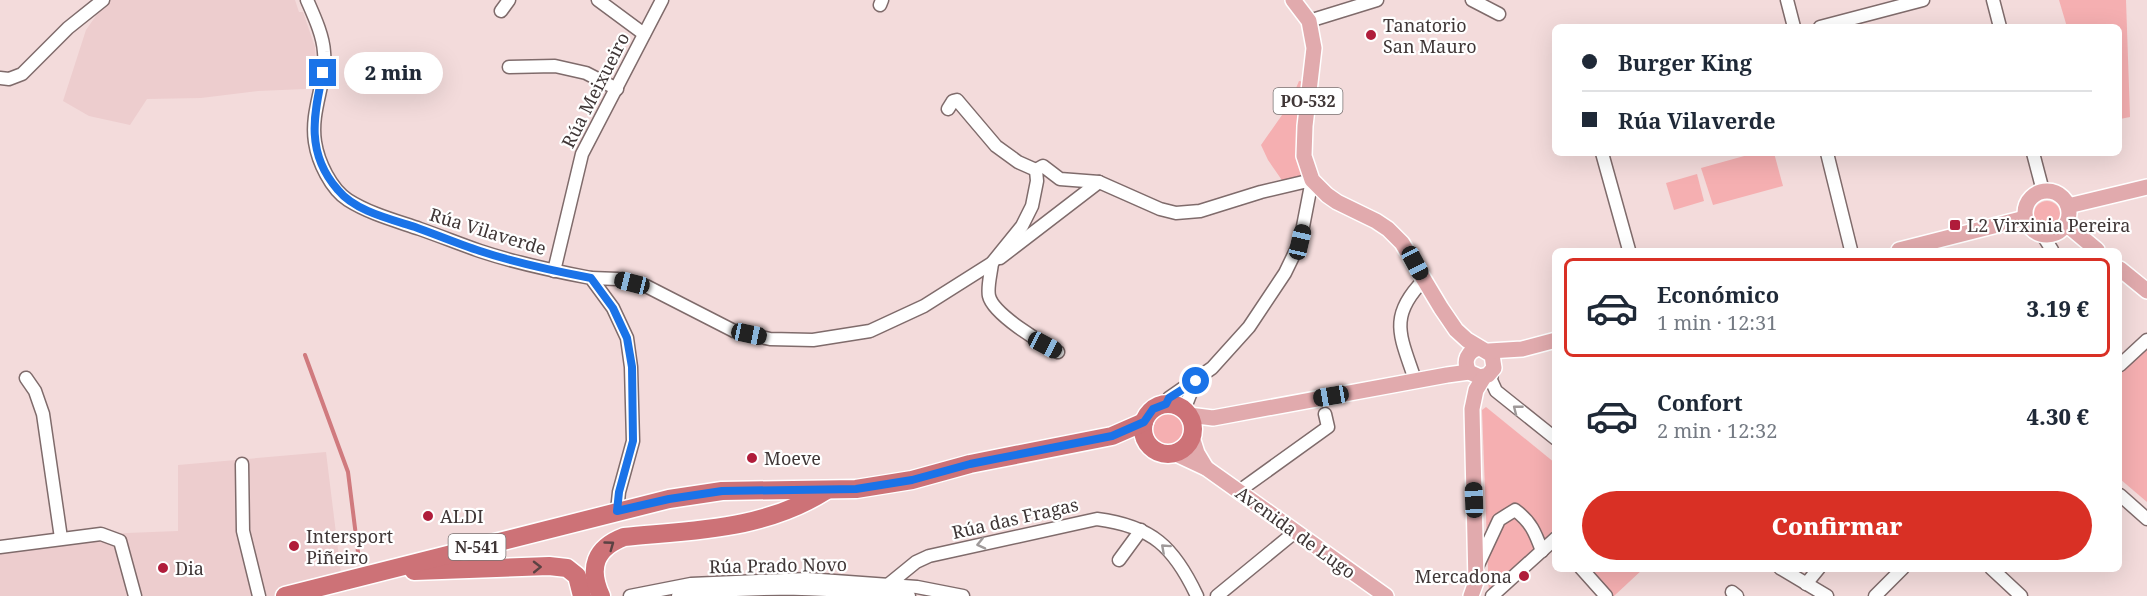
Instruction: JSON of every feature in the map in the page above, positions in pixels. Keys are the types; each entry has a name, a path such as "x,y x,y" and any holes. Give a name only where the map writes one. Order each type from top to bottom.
{"highway":[{"name":"N-541","path":"285,596 669,499 722,491 856,489 912,480 970,464 1112,436 1144,422 1153,409 1185,419"},
{"path":"1174,453 1184,448 1185,419"},
{"path":"1144,422 1145,440"},
{"name":"N-541","path":"1112,436 1145,440 1154,450 1161,453 1174,453"},
{"path":"600,596 594,568 602,550 615,540 624,537 744,524 791,510 828,489"},
{"path":"374,573 549,566 567,568 577,576 584,596"}],"main road":[{"name":"PO-532","path":"1293,0 1309,21 1314,48 1304,156 1312,180"},
{"path":"1312,180 1337,202 1388,229 1402,243 1441,308 1461,334 1494,359 1478,370 1468,384 1467,394 1472,409 1476,595"},
{"path":"2068,206 2147,187"},
{"path":"2043,191 2055,192 2068,206 2066,225 2055,233 2042,234 2031,228 2025,218 2027,204 2036,194 2043,191"},
{"path":"1907,248 2025,218"},
{"path":"2066,225 2095,248"},
{"path":"2122,271 2147,291"},
{"path":"1441,308 1460,352 1478,370"},
{"path":"1185,419 1213,418 1478,370 1522,349 1552,341"},
{"path":"1478,370 1471,352 1522,349"},
{"name":"Avenida de Lugo","path":"1185,419 1197,453 1206,468"},
{"name":"Avenida de Lugo","path":"1174,453 1206,468 1386,596"}],"street":[{"path":"0,78 9,79 22,74 68,28 103,0"},
{"name":"Rúa Vilaverde","path":"307,0 316,19 324,51 323,73 313,128 315,146 325,171 347,200 388,218 482,252 554,271 591,278 618,279 646,286 734,331 770,339 813,340 870,331 924,306 1003,256 1099,182"},
{"path":"501,11 509,0"},
{"path":"598,0 644,34"},
{"name":"Rúa Meixueiro","path":"554,271 578,165 662,0"},
{"path":"1309,21 1377,0"},
{"path":"1472,0 1499,14"},
{"path":"1786,0 1793,24"},
{"path":"1831,24 1923,0"},
{"path":"1993,0 1999,24"},
{"path":"509,67 555,66 586,73 617,89"},
{"path":"948,109 953,101 957,100 996,146 1018,162 1036,170"},
{"path":"1603,156 1628,248"},
{"path":"1828,156 1851,248"},
{"path":"2034,156 2043,191"},
{"path":"1036,170 1043,166 1060,178 1099,182 1160,209 1188,213 1312,180 1300,242 1286,273 1249,327 1212,368 1169,398 1185,419"},
{"path":"1036,170 1037,181 1032,206 1022,226 994,261 988,295 993,305 1032,338 1058,352"},
{"path":"2042,234 2051,248"},
{"path":"591,278 613,308 627,338 632,367 633,441 619,492 617,511"},
{"path":"1415,380 1399,331 1399,318 1414,290 1424,280"},
{"path":"2122,363 2147,340"},
{"path":"1478,370 1491,380 1496,391 1552,436"},
{"path":"26,378 35,391 43,414 61,538"},
{"path":"1185,419 1196,381"},
{"path":"1239,491 1328,427 1325,414"},
{"path":"242,464 243,531 259,596"},
{"path":"2122,497 2147,519"},
{"path":"1476,568 1499,520 1515,510 1527,519 1542,551"},
{"name":"Rúa das Fragas","path":"889,584 916,562 929,556 1097,519 1119,522 1141,530 1161,543 1172,553 1185,571 1197,596"},
{"path":"1119,560 1141,530"},
{"path":"1217,596 1296,532"},
{"path":"0,547 101,534 120,541 135,596"},
{"path":"1492,596 1552,542"},
{"path":"1585,572 1606,596"},
{"path":"1786,572 1827,596"},
{"path":"1806,584 1816,572"},
{"path":"1875,596 1899,572"},
{"path":"1995,572 2021,596"},
{"name":"Rúa Prado Novo","path":"630,596 691,584 775,580 837,580 889,584 963,596"},
{"name":"Rúa Prado Novo","path":"678,596 733,591 805,589 909,596"},
{"path":"584,596 593,594 600,596"}],"shaded area":[{"path":"107,0 295,0 299,12 303,12 315,47 316,65 313,87 201,98 147,99 130,125 89,116 63,101 86,30"},
{"path":"2059,0 2126,0 2130,117 2122,119 2122,24 2066,24"},
{"path":"1299,81 1310,83 1312,180 1286,186 1268,160 1261,145 1289,105"},
{"path":"1744,156 1775,156 1783,186 1713,205 1701,168"},
{"path":"1697,174 1704,201 1674,210 1666,183"},
{"path":"2047,201 2056,205 2060,214 2056,223 2047,227 2038,223 2034,214 2038,205"},
{"path":"2147,342 2147,502 2122,481 2122,364"},
{"path":"1486,407 1552,461 1552,541 1489,596 1482,410"},
{"path":"1168,414 1174,415 1182,423 1182,435 1174,443 1168,444 1162,443 1154,435 1153,429 1154,423 1162,415"},
{"path":"326,452 342,582 317,596 0,596 0,547 101,534 178,531 178,465"},
{"path":"1584,572 1640,572 1614,596 1606,596"}],"waterway":[{"path":"305,355 348,472 359,560"}],"place":[{"name":"Tanatorio San Mauro","path":"1371,35"},
{"name":"L2 Virxinia Pereira","path":"1955,225"},
{"name":"Moeve","path":"752,458"},
{"name":"ALDI","path":"428,516"},
{"name":"Intersport Piñeiro","path":"294,546"},
{"name":"Dia","path":"163,568"},
{"name":"Mercadona","path":"1524,576"}],"route":[{"path":"323,73 313,128 315,146 328,178 347,200 367,210 482,252 591,278 613,308 627,338 632,367 633,441 619,492 617,511 669,499 722,491 856,489 912,480 970,464 1112,436 1144,422 1153,409 1166,404 1169,398 1196,381"}]}
